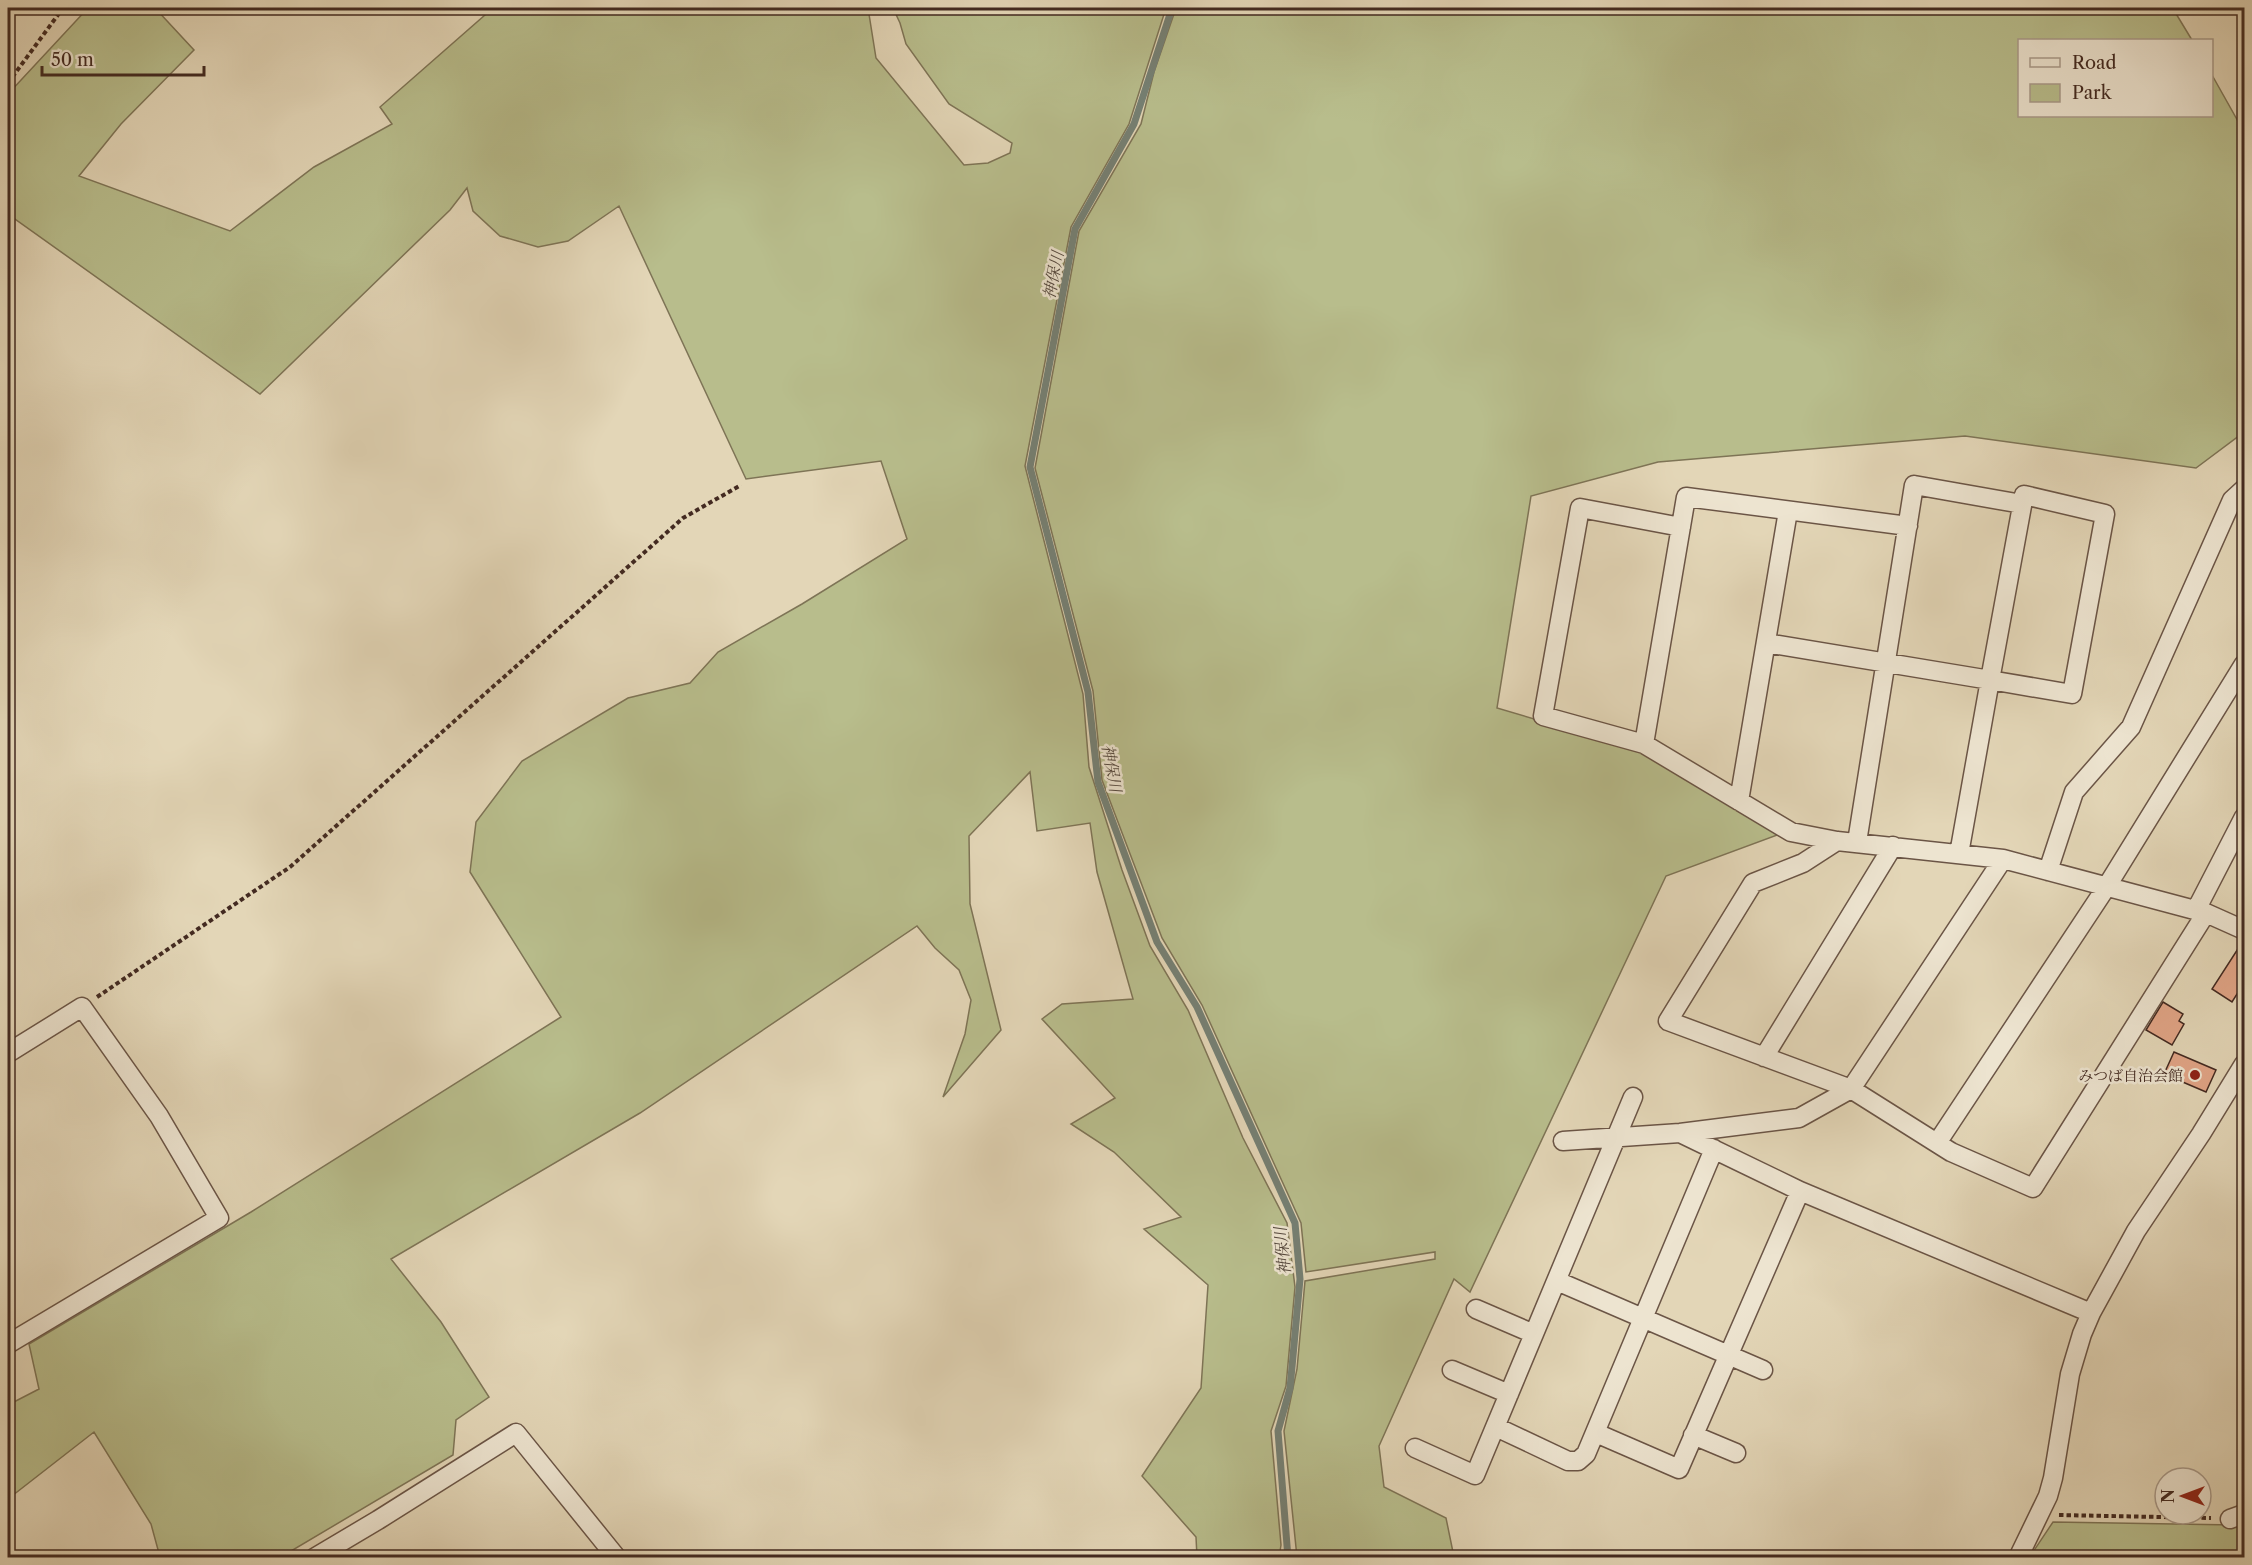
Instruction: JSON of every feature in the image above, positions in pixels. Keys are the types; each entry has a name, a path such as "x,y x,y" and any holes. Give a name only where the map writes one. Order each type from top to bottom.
{"street":[{"path":"1857,842 1914,485 2022,504"},
{"path":"2048,870 2074,792 2131,727 2232,500 2244,489"},
{"path":"1766,643 1990,681 2072,694 2105,514 2024,495 2022,504 1990,681 1959,854"},
{"path":"1644,744 1686,497 1908,526"},
{"path":"1681,527 1580,508 1544,716 1644,744 1791,832 1838,841 2003,859 2201,912 2244,930"},
{"path":"1739,801 1788,511"},
{"path":"1937,1143 2107,886 2244,664"},
{"path":"1838,841 1803,863 1753,883 1668,1022 1851,1089 1951,1152 2033,1188 2201,912 2244,817"},
{"path":"1764,1057 1893,846"},
{"path":"1563,1141 1680,1133 1800,1118 1851,1089 2003,859"},
{"path":"8,1053 82,1007 159,1116 219,1218 8,1344"},
{"path":"2018,1557 2040,1514 2053,1478 2070,1374 2091,1313 2136,1231 2201,1134 2244,1064"},
{"path":"1415,1448 1475,1475 1633,1097"},
{"path":"1680,1133 1800,1191 2091,1313"},
{"path":"1496,1427 1569,1461 1578,1461 1586,1454 1714,1149"},
{"path":"1596,1433 1679,1469 1800,1191"},
{"path":"1557,1281 1763,1370"},
{"path":"1476,1309 1534,1334"},
{"path":"1452,1370 1509,1395"},
{"path":"314,1557 378,1520 516,1433 617,1557"},
{"path":"1694,1435 1736,1453"}],"path":[{"path":"8,83 63,8"},
{"path":"82,1007 290,867 682,518 741,485"},
{"path":"2040,1514 2237,1516"}],"green space":[{"path":"88,8 155,8 194,50 121,124 79,176 230,231 314,167 392,124 380,107 493,8 868,8 876,58 964,165 988,163 1010,153 1012,143 949,104 906,44 893,8 1166,8 1129,124 1071,227 1025,466 1083,694 1089,767 1122,870 1150,946 1188,1010 1243,1138 1287,1223 1295,1287 1286,1386 1271,1431 1281,1545 1279,1557 1197,1557 1196,1537 1142,1476 1201,1388 1208,1285 1144,1229 1181,1217 1114,1152 1071,1124 1115,1098 1042,1019 1062,1004 1133,999 1097,872 1090,823 1037,831 1030,772 969,836 970,904 1001,1030 943,1097 965,1034 971,1000 959,970 935,948 917,926 640,1113 391,1259 441,1322 489,1397 456,1420 453,1455 281,1557 160,1557 151,1524 94,1432 8,1499 8,1405 39,1389 29,1344 251,1212 561,1017 470,872 476,822 522,761 628,698 690,683 718,652 802,604 907,539 881,461 746,479 619,206 568,241 538,247 500,236 473,211 467,188 450,210 260,394 8,214 8,94"},
{"path":"1176,8 2185,8 2175,12 2191,39 2018,39 2018,117 2213,117 2213,77 2244,132 2244,432 2196,468 1965,436 1658,462 1531,496 1497,708 1653,754 1780,834 1666,876 1470,1292 1454,1279 1379,1446 1384,1487 1446,1518 1454,1557 1297,1557 1284,1431 1297,1369 1305,1281 1435,1259 1435,1252 1306,1272 1301,1223 1202,1005 1162,938 1102,780 1093,691 1035,468 1079,231 1141,124 1154,72"},
{"path":"2053,1522 2213,1526 2235,1525 2244,1522 2244,1557 2029,1558"}],"building":[{"path":"2243,941 2244,983 2232,1002 2212,989"},
{"path":"2163,1002 2183,1014 2179,1021 2184,1024 2172,1045 2146,1030"},
{"path":"2174,1052 2216,1070 2206,1092 2164,1074"}],"waterway":[{"name":"神保川","path":"1172,8 1134,124 1075,229 1030,467 1088,692 1098,782 1157,942 1197,1007 1295,1223 1300,1279 1290,1388 1278,1431 1288,1558"}],"place":[{"name":"みつば自治会館","path":"2195,1075"}]}
